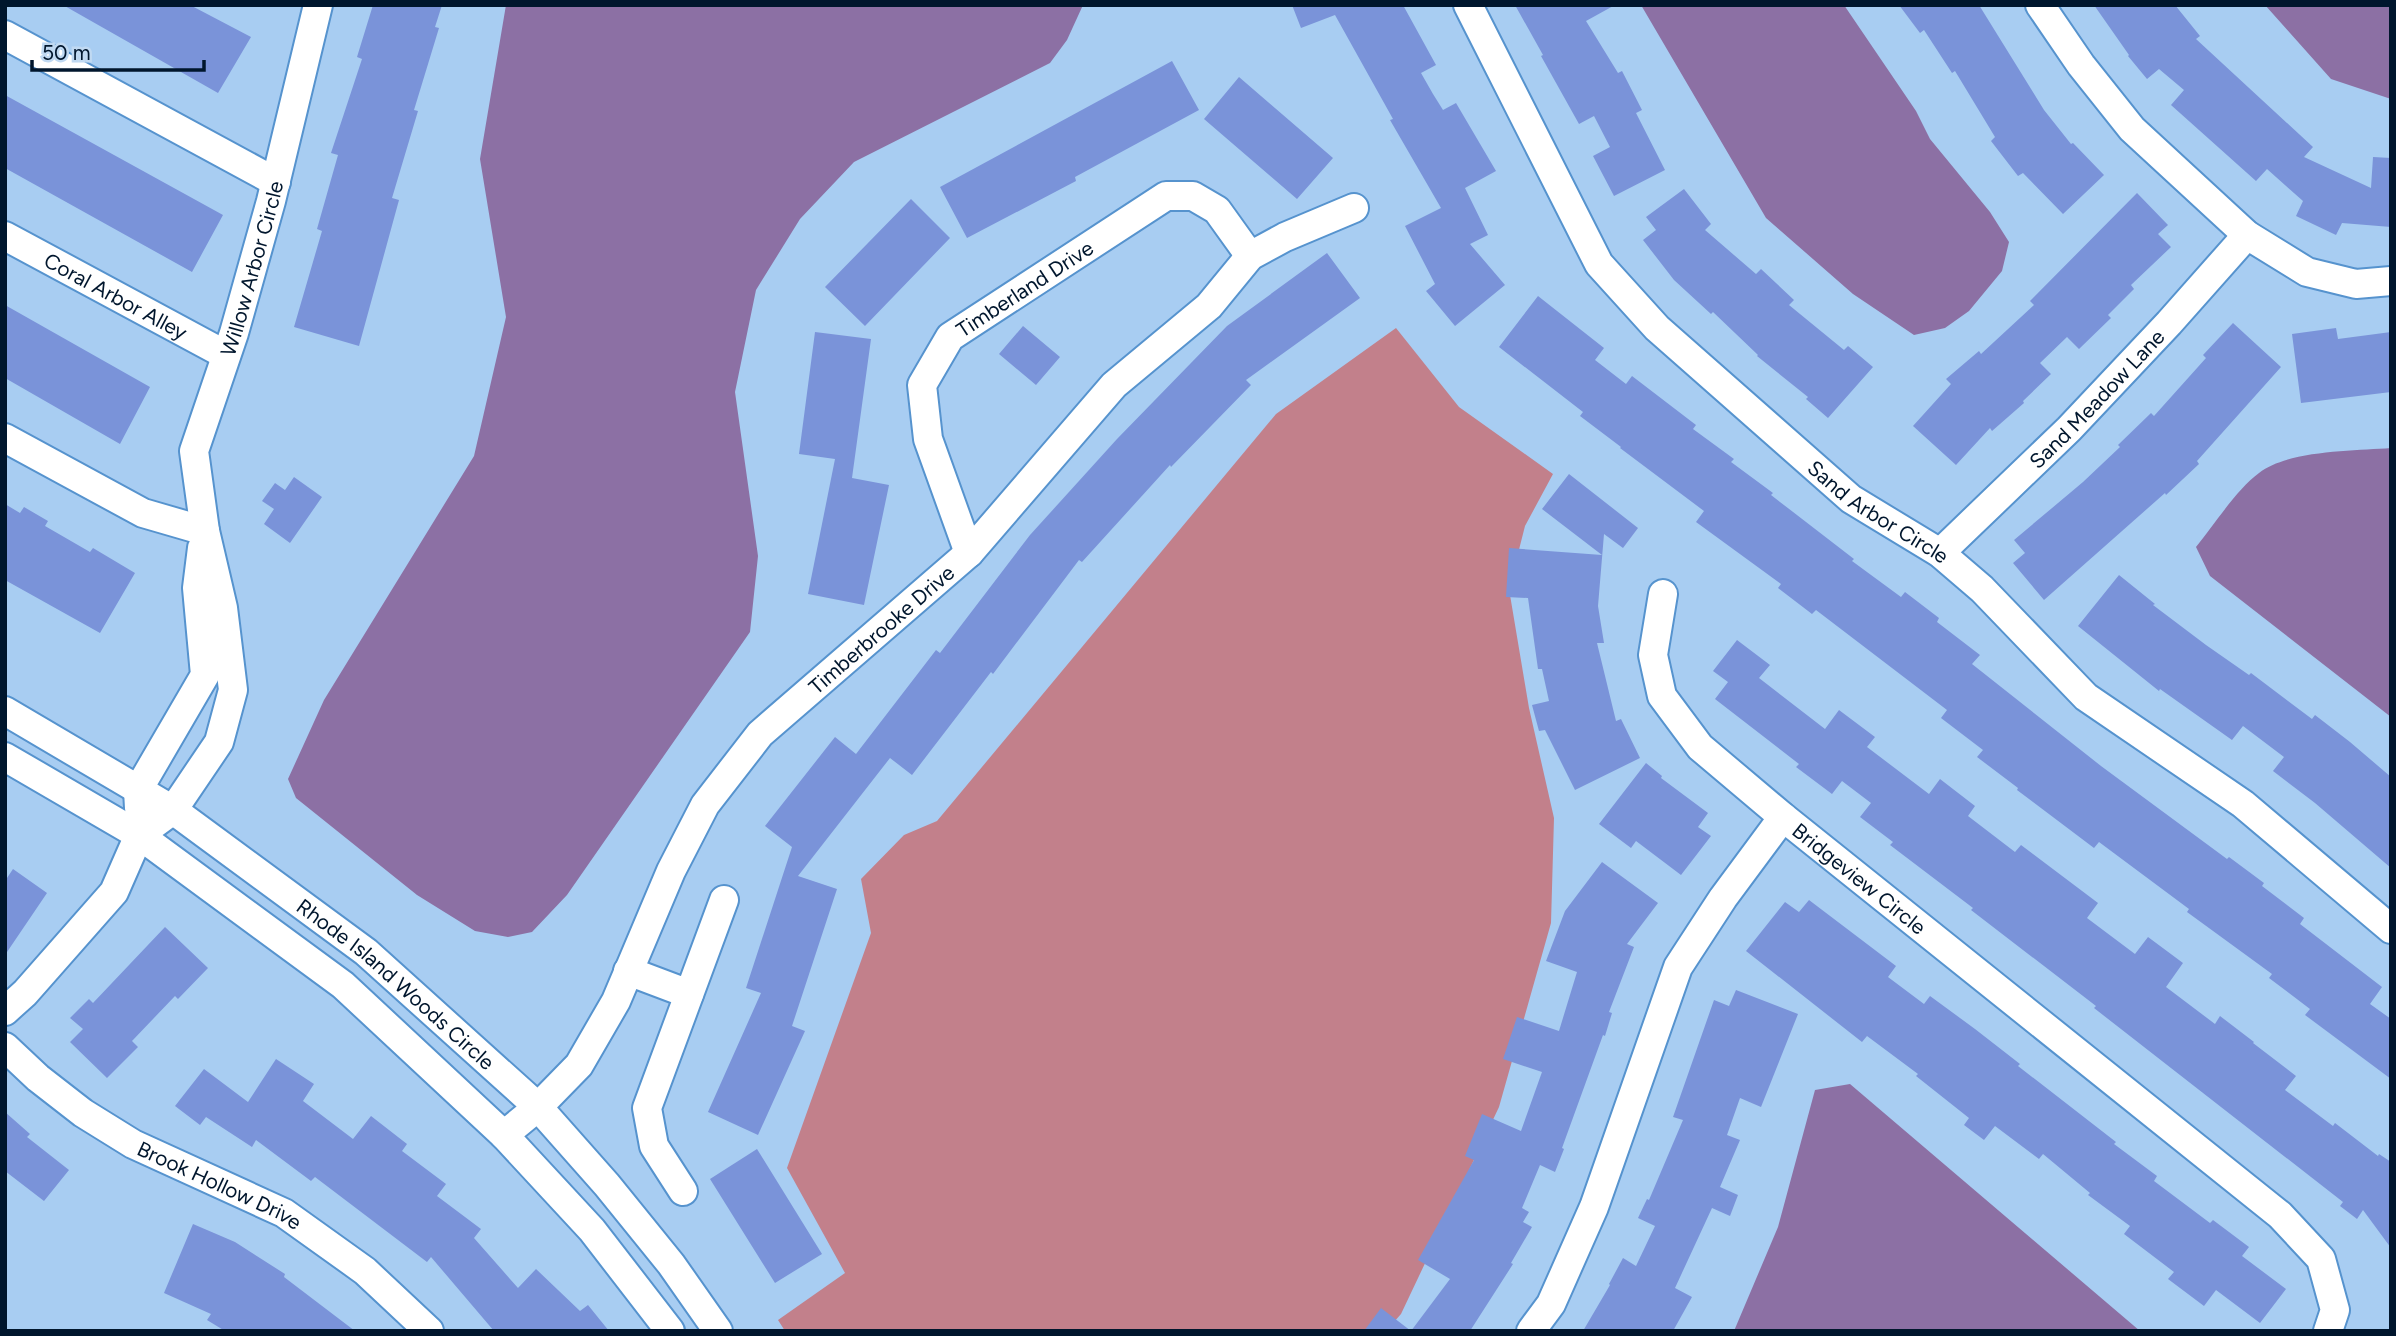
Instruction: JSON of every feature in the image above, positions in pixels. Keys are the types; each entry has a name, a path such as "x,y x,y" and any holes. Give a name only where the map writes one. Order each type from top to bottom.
{"street":[{"name":"Willow Arbor Circle","path":"139,835 173,810 219,742 233,690 223,608 205,531 194,451 226,355 276,182 318,5"},
{"name":"Sand Arbor Circle","path":"1468,5 1598,264 1657,328 1851,499 1940,552 1982,589 2086,696 2243,804 2391,929"},
{"path":"2040,5 2081,65 2132,129 2247,235 2307,272 2356,284 2391,281"},
{"path":"5,35 276,182"},
{"name":"Timberland Drive","path":"969,553 928,439 922,385 950,337 1166,196 1193,197 1216,210 1250,256"},
{"name":"Timberbrooke Drive","path":"504,1135 538,1107 579,1065 616,1001 671,871 705,805 760,734 969,553 1114,385 1209,306 1250,256 1285,237 1354,208"},
{"name":"Sand Meadow Lane","path":"1940,552 2069,429 2247,235"},
{"name":"Coral Arbor Alley","path":"5,236 226,355"},
{"path":"5,438 143,513 205,531"},
{"name":"Willow Arbor Circle","path":"138,790 205,675 197,588 205,531"},
{"path":"1663,594 1653,655 1662,696 1700,747 1783,817"},
{"name":"Rhode Island Woods Circle","path":"5,711 173,810 366,952 538,1107 671,1265 718,1331"},
{"name":"Rhode Island Woods Circle","path":"5,757 139,835 343,985 504,1135 592,1230 670,1331"},
{"path":"5,1011 25,993 114,892 139,835 138,790"},
{"name":"Bridgeview Circle","path":"1531,1331 1550,1304 1594,1207 1678,967 1723,898 1783,817 2280,1215 2321,1259 2335,1310 2328,1331"},
{"path":"683,1191 654,1146 646,1108 723,900"},
{"path":"628,971 689,994"},
{"name":"Brook Hollow Drive","path":"5,1046 38,1079 83,1113 133,1144 284,1213 365,1271 429,1331"}],"shaded area":[{"path":"506,5 1083,5 1067,40 1050,63 854,162 800,219 756,290 735,392 758,556 750,632 567,895 532,932 508,937 475,931 417,895 296,798 288,779 324,700 474,456 506,317 480,159"},
{"path":"1641,5 1844,5 1916,111 1930,139 1990,212 2009,242 2002,271 1969,311 1945,328 1914,335 1853,294 1766,218"},
{"path":"2265,5 2391,5 2391,99 2331,79"},
{"path":"1396,328 1459,407 1553,474 1525,526 1509,589 1529,708 1554,818 1551,923 1499,1107 1401,1314 1386,1331 785,1331 778,1320 845,1273 787,1168 871,933 861,879 904,835 937,821 1276,414"},
{"path":"2391,448 2391,717 2210,576 2196,547 2242,488 2272,465 2322,453"},
{"path":"1850,1084 2140,1331 1734,1331 1778,1227 1815,1090"}],"building":[{"path":"63,5 190,5 251,37 218,93"},
{"path":"373,5 442,5 435,27 439,28 414,110 418,111 392,198 399,200 359,346 294,327 322,231 317,229 338,155 331,153 362,59 357,57"},
{"path":"1292,5 1403,5 1436,65 1421,73 1443,110 1456,103 1496,171 1465,188 1488,235 1470,244 1505,285 1455,326 1426,291 1435,284 1405,226 1441,208 1390,120 1393,119 1335,15 1301,28"},
{"path":"1515,5 1615,5 1586,21 1618,73 1622,71 1642,110 1636,113 1665,170 1614,196 1593,156 1610,147 1594,116 1579,124"},
{"path":"1899,5 1979,5 2044,110 2071,144 2104,175 2063,214 2023,173 2018,176 1991,141 1995,137 1955,71 1952,73 1924,30 1920,33"},
{"path":"2094,5 2175,5 2200,36 2196,39 2313,147 2304,157 2371,188 2373,157 2391,158 2391,227 2342,223 2336,235 2296,216 2303,201 2267,169 2256,181 2171,105 2184,90 2159,69 2147,79"},
{"path":"1172,61 1199,110 1075,177 1076,181 967,238 940,187"},
{"path":"1239,77 1333,158 1297,199 1204,119"},
{"path":"5,95 223,215 192,272 5,168"},
{"path":"1684,189 1711,224 1705,230 1756,274 1761,269 1794,300 1789,305 1844,350 1848,346 1873,367 1828,418 1806,399 1808,397 1757,356 1713,312 1711,314 1674,280 1643,240 1656,230 1646,217"},
{"path":"2137,193 2168,225 2158,234 2171,247 2131,285 2134,289 2108,315 2111,318 2079,349 2067,337 2040,363 2051,374 2024,403 1992,431 1990,428 1956,465 1913,426 1951,384 1946,379 1979,351 1981,354 2034,305 2030,301"},
{"path":"911,199 950,238 865,326 825,287"},
{"path":"1327,253 1360,298 1246,380 1251,385 1171,467 1170,465 1082,562 1079,560 912,775 890,758 798,876 837,889 792,1026 805,1031 758,1135 708,1112 761,993 746,988 792,847 765,826 835,737 856,754 936,650 940,653 1030,535 1117,439 1227,326"},
{"path":"1538,296 1604,348 1595,360 1626,384 1632,376 1696,425 1693,429 1734,459 1731,462 1854,559 1852,561 1901,597 1905,592 1939,618 1937,622 1980,655 1972,664 2101,766 2264,883 2262,886 2304,918 2300,924 2382,987 2370,1004 2391,1019 2391,1079 2305,1015 2310,1009 2269,978 2272,974 2187,912 2189,909 2099,842 2094,848 2017,790 2018,788 1977,757 1983,750 1941,718 1947,710 1816,610 1812,614 1778,588 1781,584 1696,522 1704,511 1580,416 1583,412 1499,347"},
{"path":"5,305 150,387 120,444 5,378"},
{"path":"2233,323 2281,367 2197,461 2199,464 2044,600 2013,563 2025,553 2014,540 2083,482 2151,413 2154,416 2206,358 2203,355"},
{"path":"1023,326 1060,357 1036,385 999,354"},
{"path":"2336,328 2338,339 2391,332 2391,392 2301,403 2292,334"},
{"path":"815,332 871,339 852,478 889,485 864,605 808,594 835,459 799,454"},
{"path":"1569,474 1638,528 1623,548 1604,534 1598,606 1604,643 1597,643 1616,721 1621,719 1640,758 1575,790 1545,730 1539,731 1532,705 1549,701 1542,669 1538,669 1528,598 1506,597 1509,548 1602,555 1542,509"},
{"path":"294,477 322,497 290,543 264,524 274,509 262,501 275,483 285,490"},
{"path":"5,504 20,513 24,507 48,521 45,526 90,552 93,548 135,573 100,633 5,580"},
{"path":"2119,575 2206,645 2249,675 2251,673 2312,719 2315,715 2391,777 2391,868 2273,771 2284,757 2243,726 2232,740 2160,689 2159,691 2078,626"},
{"path":"1737,640 1770,665 1759,678 1825,729 1839,710 1875,737 1867,747 1929,794 1940,779 1975,806 1968,816 2015,852 2021,845 2098,903 2087,918 2135,954 2148,937 2183,963 2166,987 2215,1024 2220,1016 2254,1042 2296,1076 2285,1090 2333,1126 2335,1123 2378,1156 2379,1154 2391,1162 2391,1248 2363,1210 2357,1219 2340,1206 2343,1202 1890,845 1893,842 1860,817 1871,803 1842,781 1832,794 1796,767 1799,764 1715,699 1728,682 1713,671"},
{"path":"1646,763 1662,776 1661,778 1708,813 1698,827 1711,836 1681,875 1636,841 1631,848 1599,824"},
{"path":"1602,862 1658,903 1627,944 1634,947 1609,1012 1612,1013 1605,1036 1603,1035 1555,1172 1540,1165 1522,1208 1529,1212 1523,1222 1532,1227 1511,1263 1513,1264 1470,1331 1411,1331 1450,1279 1418,1260 1474,1160 1465,1156 1482,1114 1521,1131 1542,1072 1503,1059 1517,1017 1559,1031 1577,972 1546,961 1565,911"},
{"path":"13,869 47,893 5,955 5,881"},
{"path":"1809,900 1896,966 1888,977 1924,1004 1930,996 1975,1029 2116,1142 2114,1144 2157,1176 2154,1181 2210,1223 2213,1220 2249,1247 2242,1256 2286,1289 2260,1323 2216,1290 2204,1306 2168,1279 2174,1272 2124,1234 2130,1226 2088,1195 2090,1193 2043,1154 2039,1159 1995,1126 1984,1140 1964,1125 1969,1118 1916,1076 1918,1074 1867,1036 1862,1042 1746,951 1785,902 1799,912"},
{"path":"165,927 208,968 178,999 175,996 132,1041 138,1047 107,1078 70,1042 83,1029 70,1018 89,999 93,1003"},
{"path":"1736,990 1798,1014 1761,1107 1740,1098 1727,1135 1740,1140 1720,1187 1738,1195 1730,1216 1712,1208 1675,1288 1692,1297 1673,1331 1583,1331 1623,1258 1636,1266 1655,1226 1638,1218 1647,1199 1649,1200 1683,1120 1673,1117 1714,1000 1729,1006"},
{"path":"276,1059 314,1084 303,1101 353,1139 371,1116 407,1144 402,1151 446,1184 437,1196 481,1229 474,1238 518,1288 536,1269 580,1311 588,1305 609,1331 494,1331 431,1257 427,1262 315,1177 311,1181 256,1140 252,1147 206,1117 200,1125 175,1106 204,1069 248,1102"},
{"path":"5,1112 30,1134 27,1137 69,1170 44,1201 5,1171"},
{"path":"757,1149 822,1254 775,1283 710,1179"},
{"path":"193,1224 235,1242 285,1274 284,1277 355,1331 225,1331 207,1320 211,1314 164,1293"},
{"path":"1381,1308 1411,1331 1364,1331"}]}
